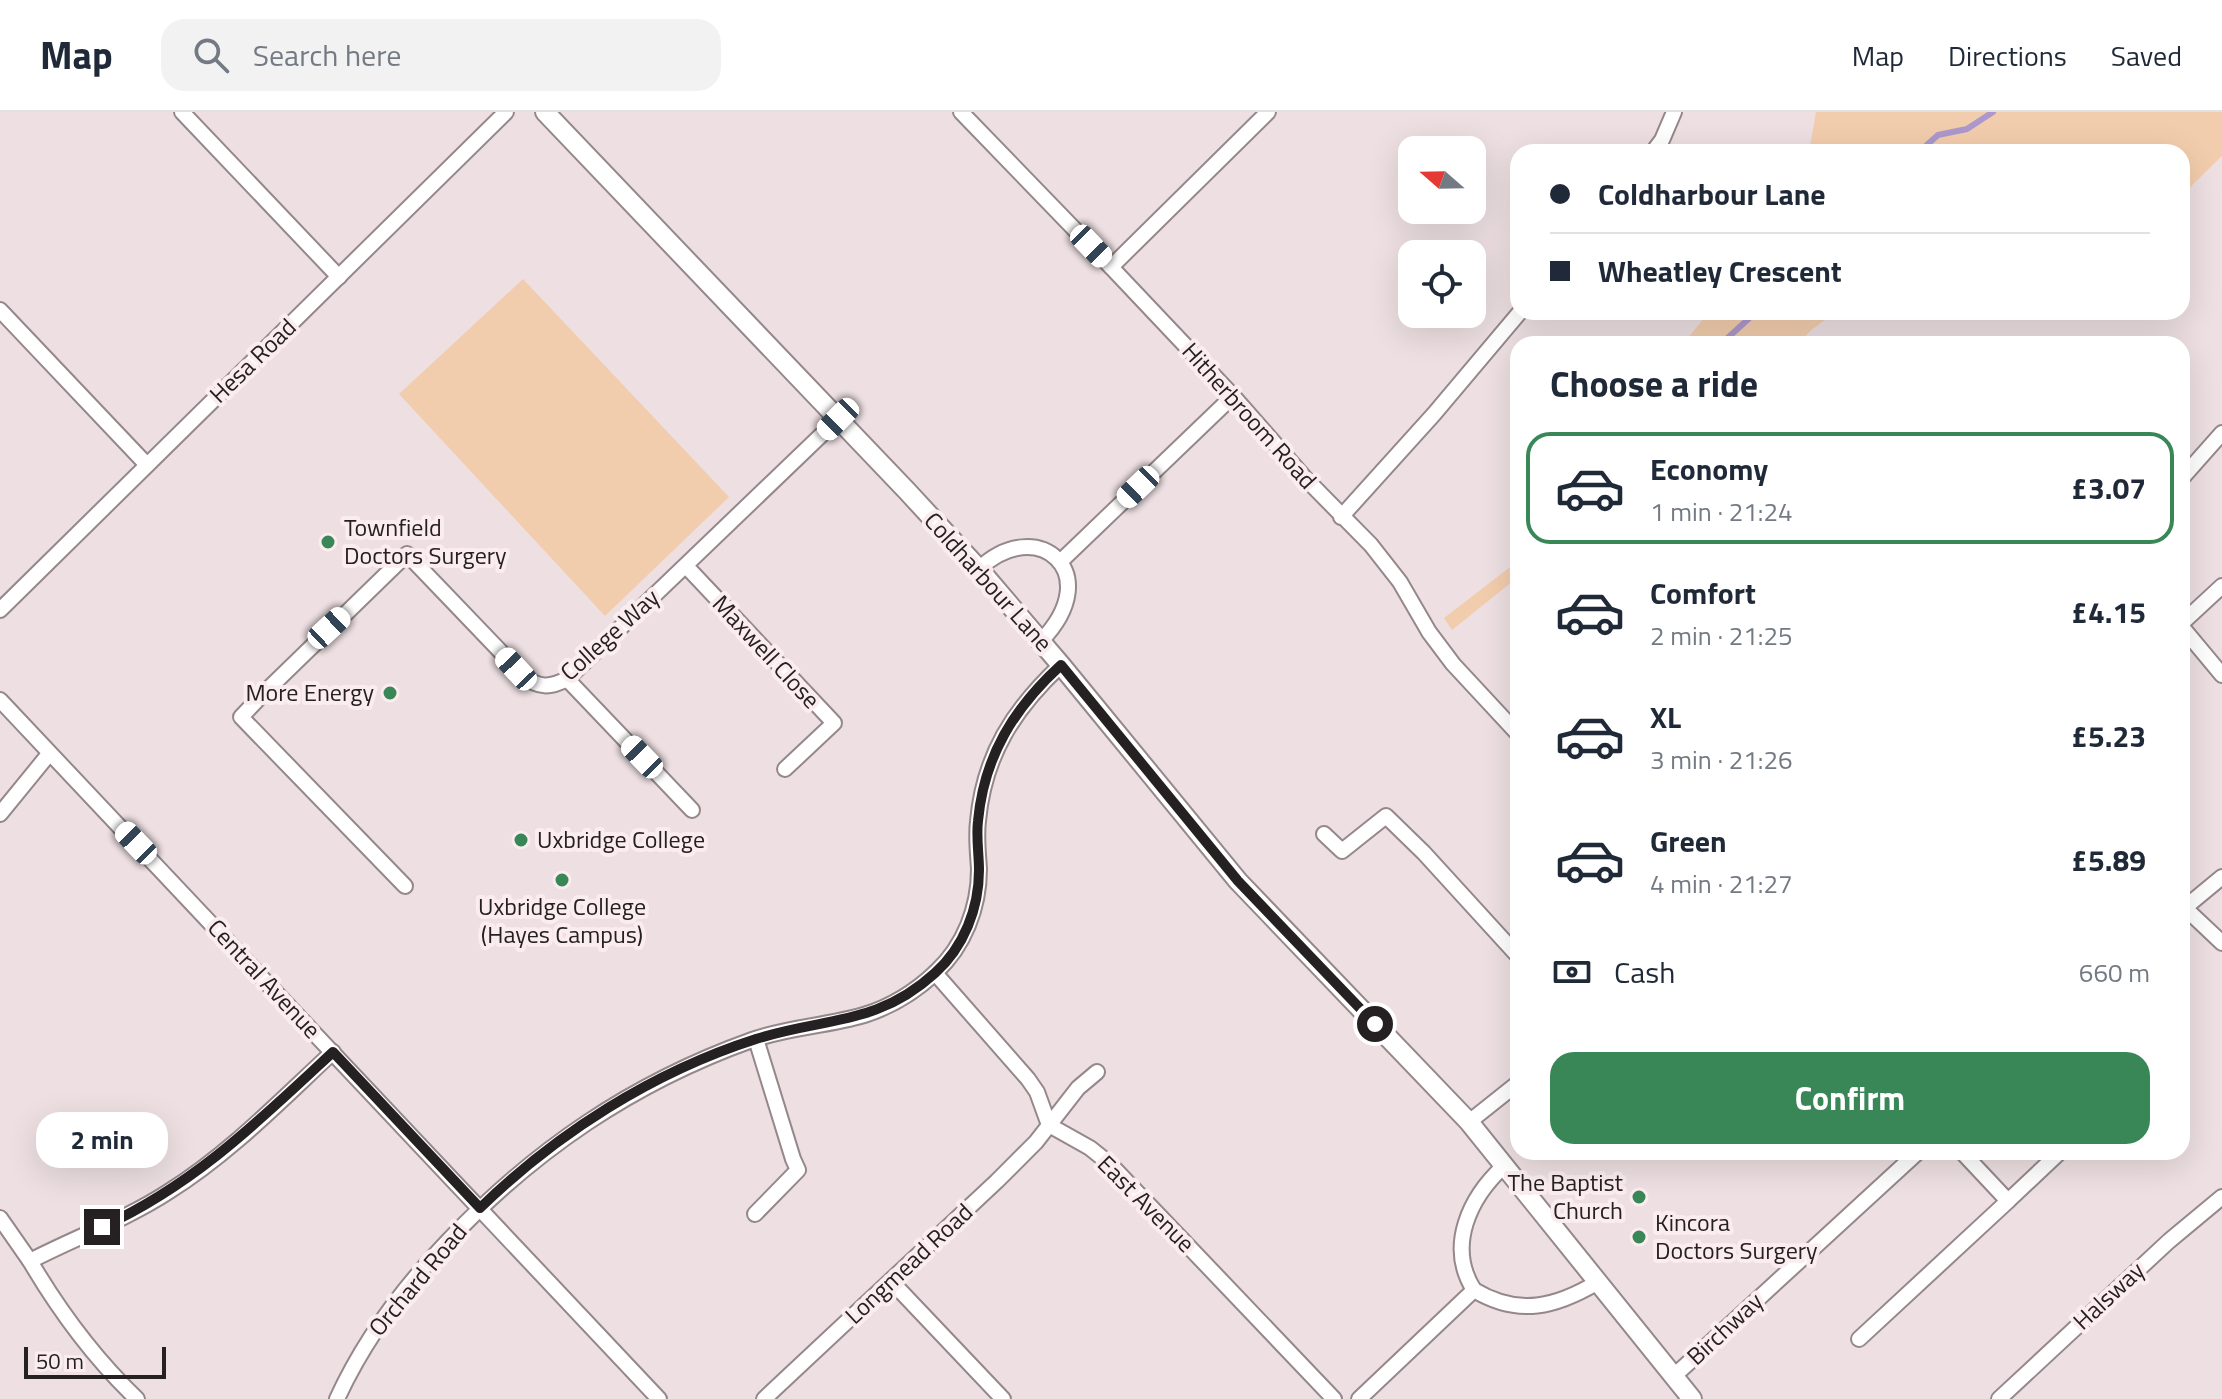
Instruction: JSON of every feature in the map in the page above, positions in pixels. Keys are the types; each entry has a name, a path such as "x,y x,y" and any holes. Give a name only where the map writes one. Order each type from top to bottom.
{"street":[{"path":"182,112 339,277"},
{"name":"Hesa Road","path":"0,610 506,112"},
{"name":"Coldharbour Lane","path":"545,112 979,569 1247,891 1469,1122 1692,1399"},
{"name":"Hitherbroom Road","path":"961,112 1233,396 1341,517 1371,545 1400,582 1429,632 1453,664 1510,725"},
{"path":"1111,267 1268,112"},
{"path":"1659,144 1674,112"},
{"path":"0,310 147,465"},
{"path":"1341,517 1513,320"},
{"path":"1060,562 1233,396"},
{"name":"College Way","path":"405,886 241,717 407,554 530,681 551,686 567,679 838,419"},
{"path":"2190,469 2222,433"},
{"path":"979,569 995,556 1025,548 1044,550 1060,562 1067,574 1069,595 1057,622 1041,641"},
{"name":"Maxwell Close","path":"686,566 834,723 785,769"},
{"path":"2190,617 2222,586"},
{"path":"2190,648 2222,675"},
{"name":"Orchard Road","path":"337,1399 355,1362 397,1299 429,1261 522,1169 612,1105 672,1073 756,1039 866,1015 907,994 935,973 957,947 973,909 978,883 977,823 996,750 1025,701 1061,665"},
{"path":"567,679 692,810"},
{"name":"Central Avenue","path":"0,700 659,1399"},
{"path":"0,814 49,754"},
{"path":"1324,834 1342,851 1386,816 1510,947"},
{"path":"2190,903 2222,877"},
{"path":"2190,915 2222,943"},
{"path":"935,973 1028,1079 1037,1092 1049,1125"},
{"path":"755,1214 798,1170 756,1039"},
{"path":"30,1261 130,1214 186,1180 232,1144 333,1052"},
{"name":"Longmead Road","path":"764,1399 1026,1153 1071,1096 1097,1072"},
{"path":"1469,1122 1510,1089"},
{"name":"East Avenue","path":"1049,1125 1090,1148 1110,1164 1334,1399"},
{"name":"Birchway","path":"1673,1377 1909,1160"},
{"path":"1970,1160 2008,1201"},
{"path":"1859,1339 2052,1160"},
{"path":"1504,1166 1479,1193 1465,1220 1464,1262 1474,1290 1493,1300 1532,1307 1569,1299 1598,1282"},
{"name":"Halsway","path":"1999,1399 2169,1241 2222,1197"},
{"path":"0,1218 60,1310 101,1363 137,1399"},
{"path":"891,1281 1003,1399"},
{"path":"1359,1399 1474,1290"}],"shaded area":[{"path":"1816,112 2222,112 2222,156 2190,187 2190,144 1810,144"},
{"path":"523,279 729,497 605,616 399,394"},
{"path":"1702,320 1825,320 1805,336 1690,336"},
{"path":"1510,567 1510,583 1452,630 1444,618"}],"waterway":[{"path":"1928,144 1938,135 1967,129 1993,112"},
{"path":"1730,336 1747,320"}],"place":[{"name":"Townfield Doctors Surgery","path":"328,542"},
{"name":"More Energy","path":"390,693"},
{"name":"Uxbridge College","path":"521,840"},
{"name":"Uxbridge College (Hayes Campus)","path":"562,880"},
{"name":"The Baptist Church","path":"1639,1197"},
{"name":"Kincora Doctors Surgery","path":"1639,1237"}],"route":[{"path":"102,1227 150,1203 186,1180 243,1134 333,1052 480,1208 522,1169 583,1124 654,1082 756,1039 866,1015 895,1002 935,973 964,935 978,883 977,823 996,750 1025,701 1061,665 1238,881 1375,1024"}]}
